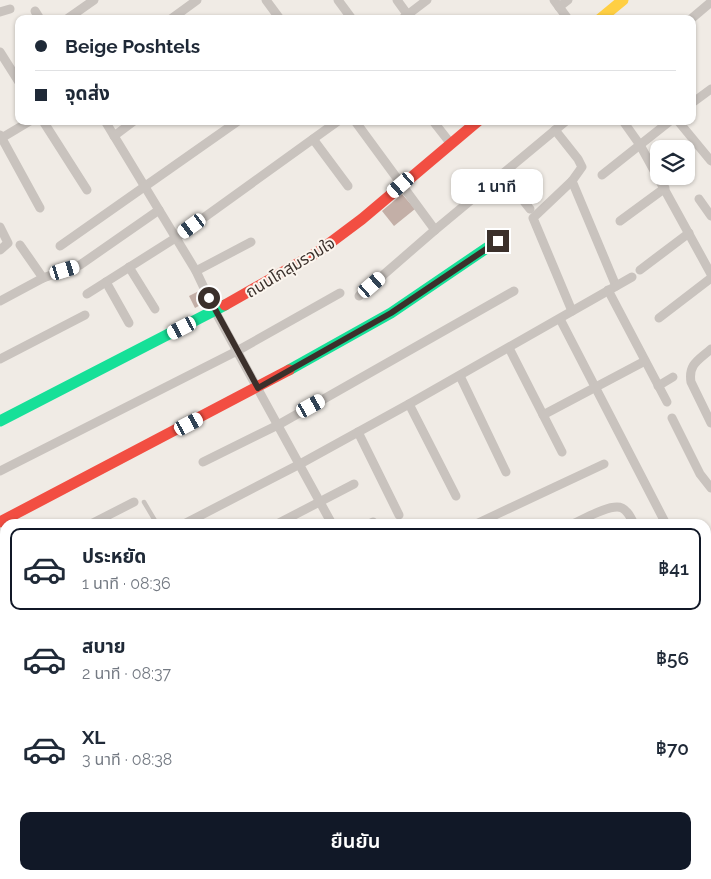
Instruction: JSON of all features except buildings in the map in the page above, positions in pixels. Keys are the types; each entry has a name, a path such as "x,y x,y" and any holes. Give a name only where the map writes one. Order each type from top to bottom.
{"street":[{"path":"73,15 94,0"},
{"path":"176,15 197,0"},
{"path":"266,0 276,15"},
{"path":"338,0 349,15"},
{"path":"397,0 405,15"},
{"path":"408,15 427,0"},
{"path":"565,15 557,4 568,0"},
{"path":"605,15 623,0"},
{"path":"696,15 711,2"},
{"path":"0,12 10,9"},
{"path":"0,52 15,76"},
{"path":"696,100 711,89"},
{"path":"23,125 1,137 40,208"},
{"path":"46,125 87,190"},
{"path":"107,125 177,237 215,311 329,519"},
{"path":"114,136 129,125"},
{"path":"60,246 232,125"},
{"path":"87,294 177,237 333,125"},
{"path":"357,125 435,230"},
{"path":"436,125 451,144"},
{"name":"ถนนโกสุมรวมใจ","path":"0,421 215,311 318,252 362,219 473,125"},
{"path":"359,296 561,125"},
{"path":"626,125 665,188 711,274"},
{"path":"602,175 665,125"},
{"path":"682,125 710,157"},
{"path":"555,130 582,167 572,181 533,218 572,311"},
{"path":"313,140 348,186"},
{"path":"503,175 530,209"},
{"path":"572,181 612,288 666,402"},
{"path":"620,220 665,188"},
{"path":"699,199 711,216"},
{"path":"0,302 43,278 80,265 159,210"},
{"path":"0,227 8,244 0,250"},
{"path":"640,270 689,233"},
{"path":"6,519 258,388 391,313 498,241"},
{"path":"196,271 251,242"},
{"path":"20,245 43,278"},
{"path":"129,267 154,309"},
{"path":"194,519 300,464 460,376 632,277"},
{"path":"659,318 711,278"},
{"path":"106,282 129,323"},
{"path":"203,462 278,425 514,291"},
{"path":"0,471 237,351 340,292"},
{"path":"0,359 85,315"},
{"path":"560,319 663,519"},
{"path":"509,348 562,452"},
{"path":"711,349 695,363 691,368 690,374 691,382 711,423"},
{"path":"543,414 645,361"},
{"path":"460,376 506,472"},
{"path":"658,386 672,378"},
{"path":"409,404 456,496"},
{"path":"672,418 700,474 711,488"},
{"path":"358,432 399,515"},
{"path":"487,519 604,464"},
{"path":"287,519 354,484"},
{"path":"101,519 134,502"},
{"path":"584,519 602,511 618,507 628,512 632,519"}],"lane":[{"path":"144,502 154,519"}],"traffic: fast":[{"path":"289,370 391,313 497,241"},
{"path":"0,421 225,305"}],"traffic: slow":[{"path":"605,15 623,0"}],"traffic: jam":[{"path":"225,305 318,252 362,219 473,125"},
{"path":"6,519 289,370"}],"route":[{"path":"209,298 258,388 391,313 498,241"}]}
